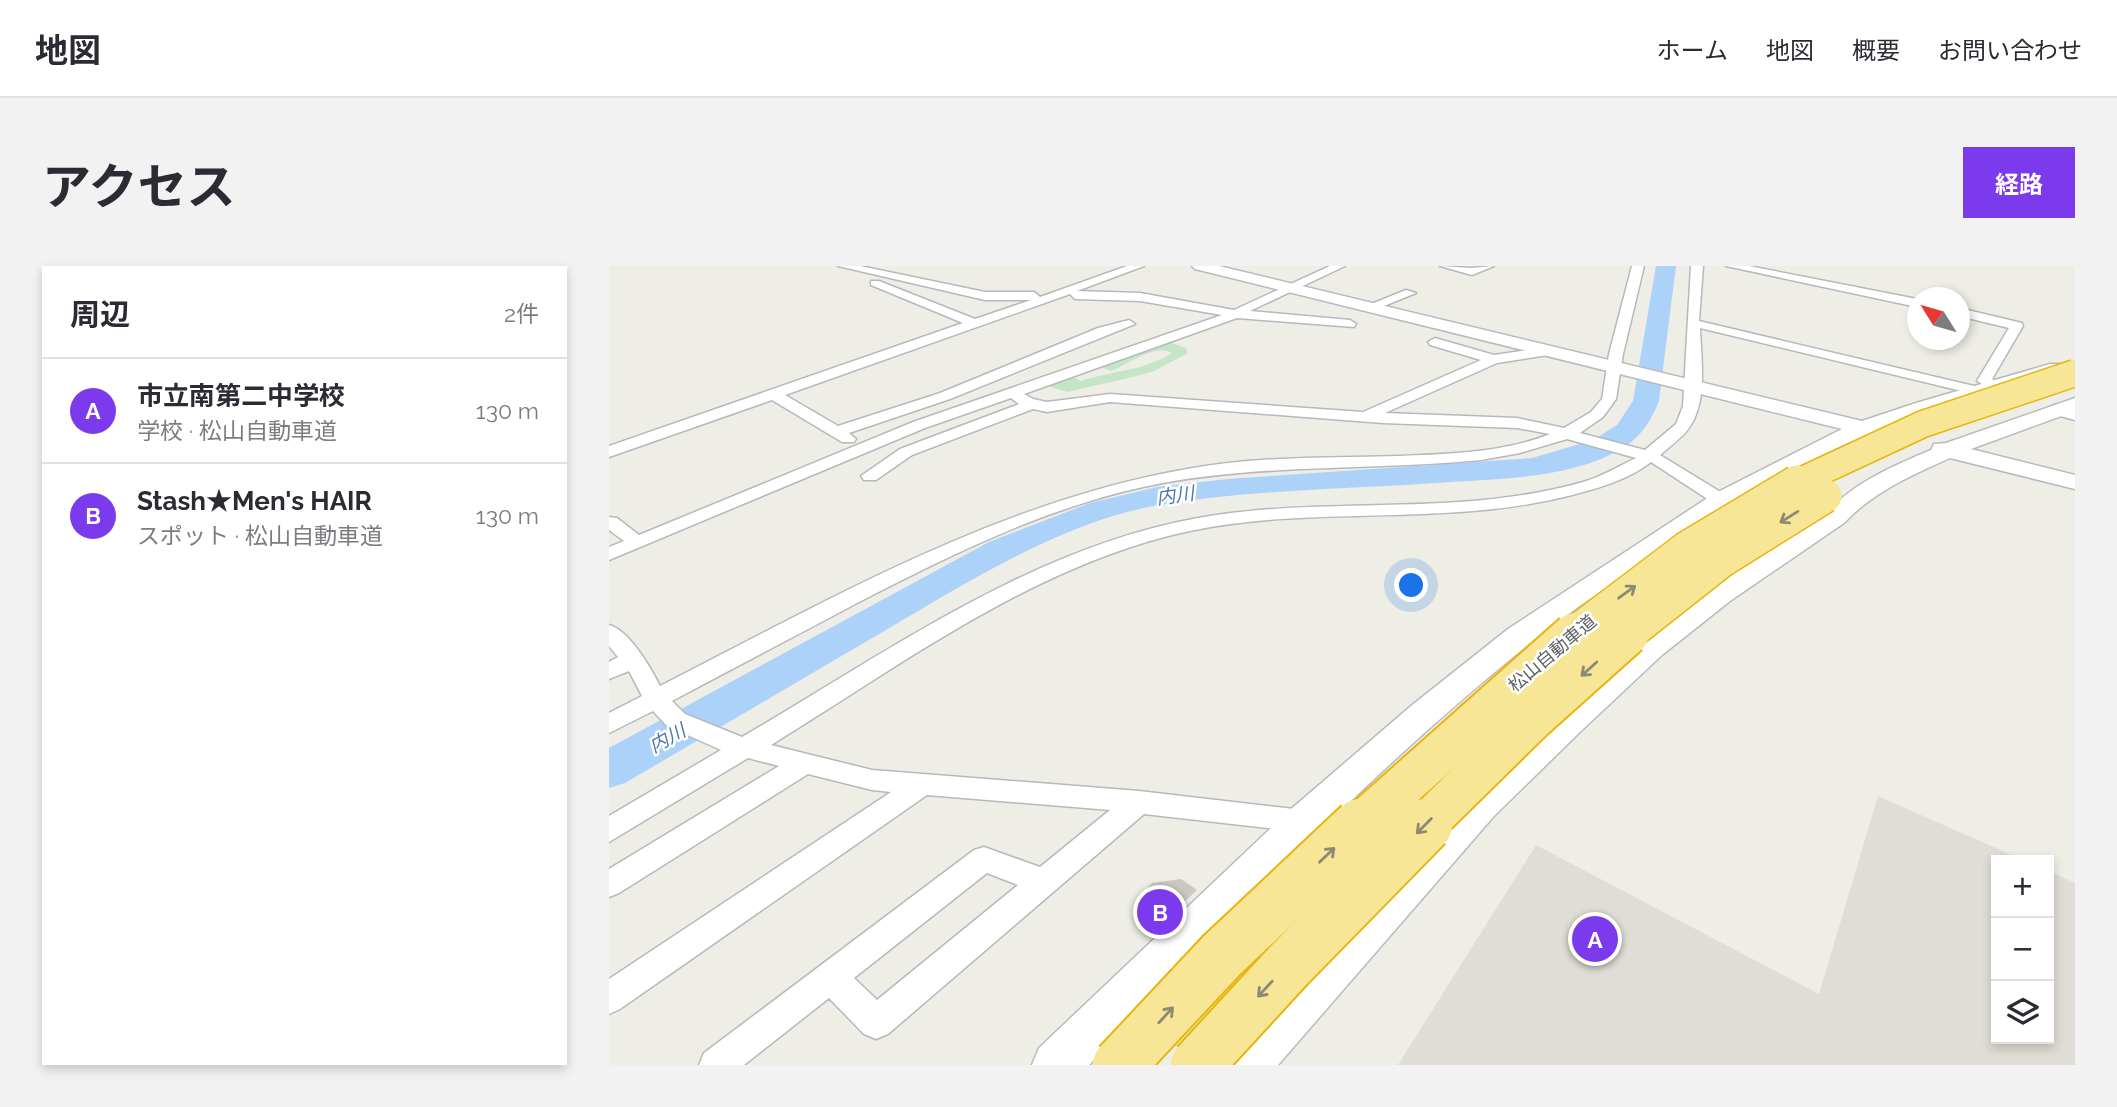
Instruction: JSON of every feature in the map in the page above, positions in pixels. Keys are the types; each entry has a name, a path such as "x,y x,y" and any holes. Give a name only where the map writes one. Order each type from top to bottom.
{"highway":[{"name":"松山自動車道","path":"1119,1065 1222,955 1474,719 1593,617 1687,548 1763,501 1846,456 1945,415 2075,373"},
{"name":"松山自動車道","path":"1197,1065 1264,990 1521,730 1629,634 1717,564 1793,514 1876,469 1975,426 2070,405"}],"street":[{"path":"844,266 985,296 1140,297 1238,314 1350,324"},
{"path":"609,452 1138,266"},
{"path":"1200,266 2075,482"},
{"path":"609,554 862,448 1238,314 1339,266"},
{"path":"1446,266 1472,272 1487,266"},
{"path":"609,724 973,536 1039,511 1125,485 1191,473 1255,466 1441,460 1497,453 1566,434 1595,416 1609,400 1638,266"},
{"path":"609,830 994,598 1051,569 1104,548 1166,530 1229,518 1502,504 1595,484 1636,467 1684,425 1690,385 1697,266"},
{"path":"1732,266 1907,301"},
{"path":"888,275 910,269"},
{"path":"1092,270 1111,275"},
{"path":"872,282 974,323"},
{"path":"1370,307 1411,293"},
{"path":"1970,315 2017,326 1984,380 1984,388"},
{"path":"1102,323 1129,324 1175,337"},
{"path":"1693,323 1984,388"},
{"path":"837,432 889,416 1103,331 1129,324"},
{"path":"1435,342 1494,359"},
{"path":"1366,417 1494,359 1548,351"},
{"path":"1056,1065 1303,821 1423,715 1519,636 1721,500 1863,428 1984,388 2075,363"},
{"path":"1017,367 1048,381"},
{"path":"870,477 885,468 891,459 941,438 1000,419 1086,378"},
{"path":"1012,393 1029,404 1054,406 1110,398 1366,417 1517,423 1566,434 1672,466 1721,500"},
{"path":"773,394 862,448 891,459"},
{"path":"1248,1065 1481,805 1651,648 1720,595 1835,517 1841,506 1885,481 1998,429 2070,405"},
{"path":"610,522 636,542"},
{"path":"609,632 633,660 657,701 676,720 702,733 743,747 872,780 1139,802 1303,821"},
{"path":"609,671 633,660"},
{"path":"609,884 807,762"},
{"path":"609,998 923,784"},
{"path":"830,977 876,1022 1139,802"},
{"path":"716,1065 984,859 1044,882"}],"shaded area":[{"path":"1878,796 2012,855 1991,855 1991,1044 2054,1044 2054,873 2075,883 2075,1065 1398,1065 1536,845 1819,994"}],"green space":[{"path":"1169,342 1186,348 1188,353 1154,371 1133,377 1067,392 1051,387 1052,382 1071,376 1081,381 1150,364 1172,353 1149,353 1111,371 1097,366"}],"building":[{"path":"1181,879 1197,890 1161,924 1135,901 1152,883"}],"waterway":[{"name":"内川","path":"609,770 1001,549 1101,510 1157,496 1228,488 1532,467 1574,457 1603,446 1627,431 1646,401 1666,266"}],"place":[{"name":"Stash★Men's HAIR","path":"1160,912"},
{"name":"市立南第二中学校","path":"1595,939"}]}
